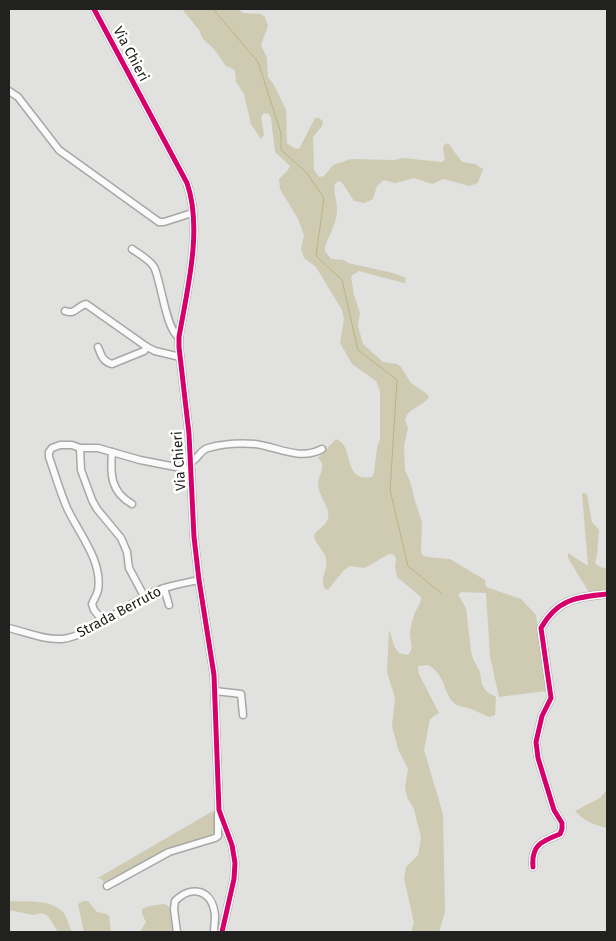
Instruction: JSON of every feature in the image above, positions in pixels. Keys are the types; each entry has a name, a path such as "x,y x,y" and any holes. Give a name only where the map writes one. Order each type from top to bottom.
{"street":[{"name":"Via Chieri","path":"94,9 187,184 190,194 193,234 179,336 187,410 194,531 199,580 214,675 219,810 232,845 235,863 234,879 222,932"},
{"path":"9,91 18,97 60,150 159,222 192,213"},
{"path":"132,249 154,267 173,332 179,336"},
{"path":"65,311 72,312 84,304 89,305 147,347 180,356"},
{"path":"98,347 103,359 107,363 112,364 144,351 147,347"},
{"path":"103,621 94,610 92,604 98,592 99,584 96,569 90,550 67,508 49,458 49,452 52,448 60,445 72,445 80,448 98,448 140,460 191,466 204,450 231,445 255,444 300,455 315,453 322,449"},
{"path":"80,448 80,470 92,500 97,510 122,538 127,552 129,568 144,596"},
{"path":"112,452 111,463 114,488 126,501 132,504"},
{"name":"Strada Berruto","path":"9,628 51,639 69,638 113,616 144,596 164,588 199,580"},
{"path":"164,588 169,605"},
{"path":"533,867 532,860 536,846 542,841 560,834 562,829 562,823 554,810 538,758 536,742 542,716 551,698 541,628 551,612 560,605 572,600 607,594"},
{"path":"215,691 241,694 243,715"},
{"path":"107,886 169,852 218,836 219,810"},
{"path":"177,932 174,909 175,901 188,892 196,890 206,894 213,908 215,916 214,932"}],"shaded area":[{"path":"182,9 238,9 243,13 261,14 265,17 268,26 261,45 267,58 268,77 286,110 287,143 299,149 315,118 323,121 322,126 313,137 314,170 319,177 324,176 333,165 351,159 394,160 403,158 442,162 445,159 444,145 448,143 462,162 475,164 483,169 478,183 469,186 444,179 432,184 414,178 395,183 384,180 377,186 373,199 364,203 354,201 339,181 335,184 336,218 325,247 325,251 331,259 344,260 348,263 393,273 406,278 405,283 359,271 351,276 354,295 360,313 358,326 363,344 383,362 397,364 401,367 411,383 429,397 409,412 405,420 408,428 404,446 405,470 422,522 422,555 450,559 485,580 486,587 521,599 536,615 546,691 499,697 490,656 486,593 461,592 458,595 466,608 471,651 480,672 482,685 487,692 496,697 495,715 490,717 459,706 450,699 434,669 428,665 418,666 419,674 439,713 430,719 424,750 443,814 445,912 439,932 411,932 414,923 404,878 406,867 418,855 421,838 414,809 407,797 405,787 408,769 398,749 392,726 395,698 387,672 389,630 396,650 399,653 408,655 411,649 410,631 421,597 397,577 396,559 394,555 389,554 364,568 350,566 343,571 328,590 324,588 326,559 314,536 326,523 328,516 327,507 318,488 322,464 318,458 336,439 346,449 352,469 356,474 362,477 372,477 380,439 380,391 376,381 352,364 340,343 344,319 342,310 316,267 304,258 301,249 304,235 298,219 280,189 279,179 290,166 275,152 269,114 264,113 261,117 264,135 261,139 251,124 244,94 236,82 235,71 226,66 214,49 203,39 199,30"},
{"path":"582,493 587,494 592,522 599,530 595,563 607,569 607,593 590,594 568,558 568,553 588,566"},
{"path":"607,790 607,828 590,822 575,811 600,798"},
{"path":"213,811 215,829 209,837 167,850 104,882 100,878 96,879"},
{"path":"9,901 37,902 57,907 65,916 72,932 58,932 48,916 42,913 33,915 9,910"},
{"path":"88,901 97,912 109,916 111,932 84,932 78,904"},
{"path":"163,904 167,905 172,911 174,932 140,932 146,922 142,909"}],"waterway":[{"path":"213,9 258,62 281,133 281,150 306,172 324,198 316,256 342,280 358,350 397,380 390,490 408,566 441,593"}],"cycle path":[{"path":"94,9 187,183 192,201 194,240 179,347 189,434 194,537 214,675 219,810 232,845 235,863 234,879 222,932"},
{"path":"533,867 534,854 539,845 560,834 562,829 562,823 554,810 538,758 536,742 542,716 551,698 541,628 547,618 561,605 577,598 607,594"}]}
